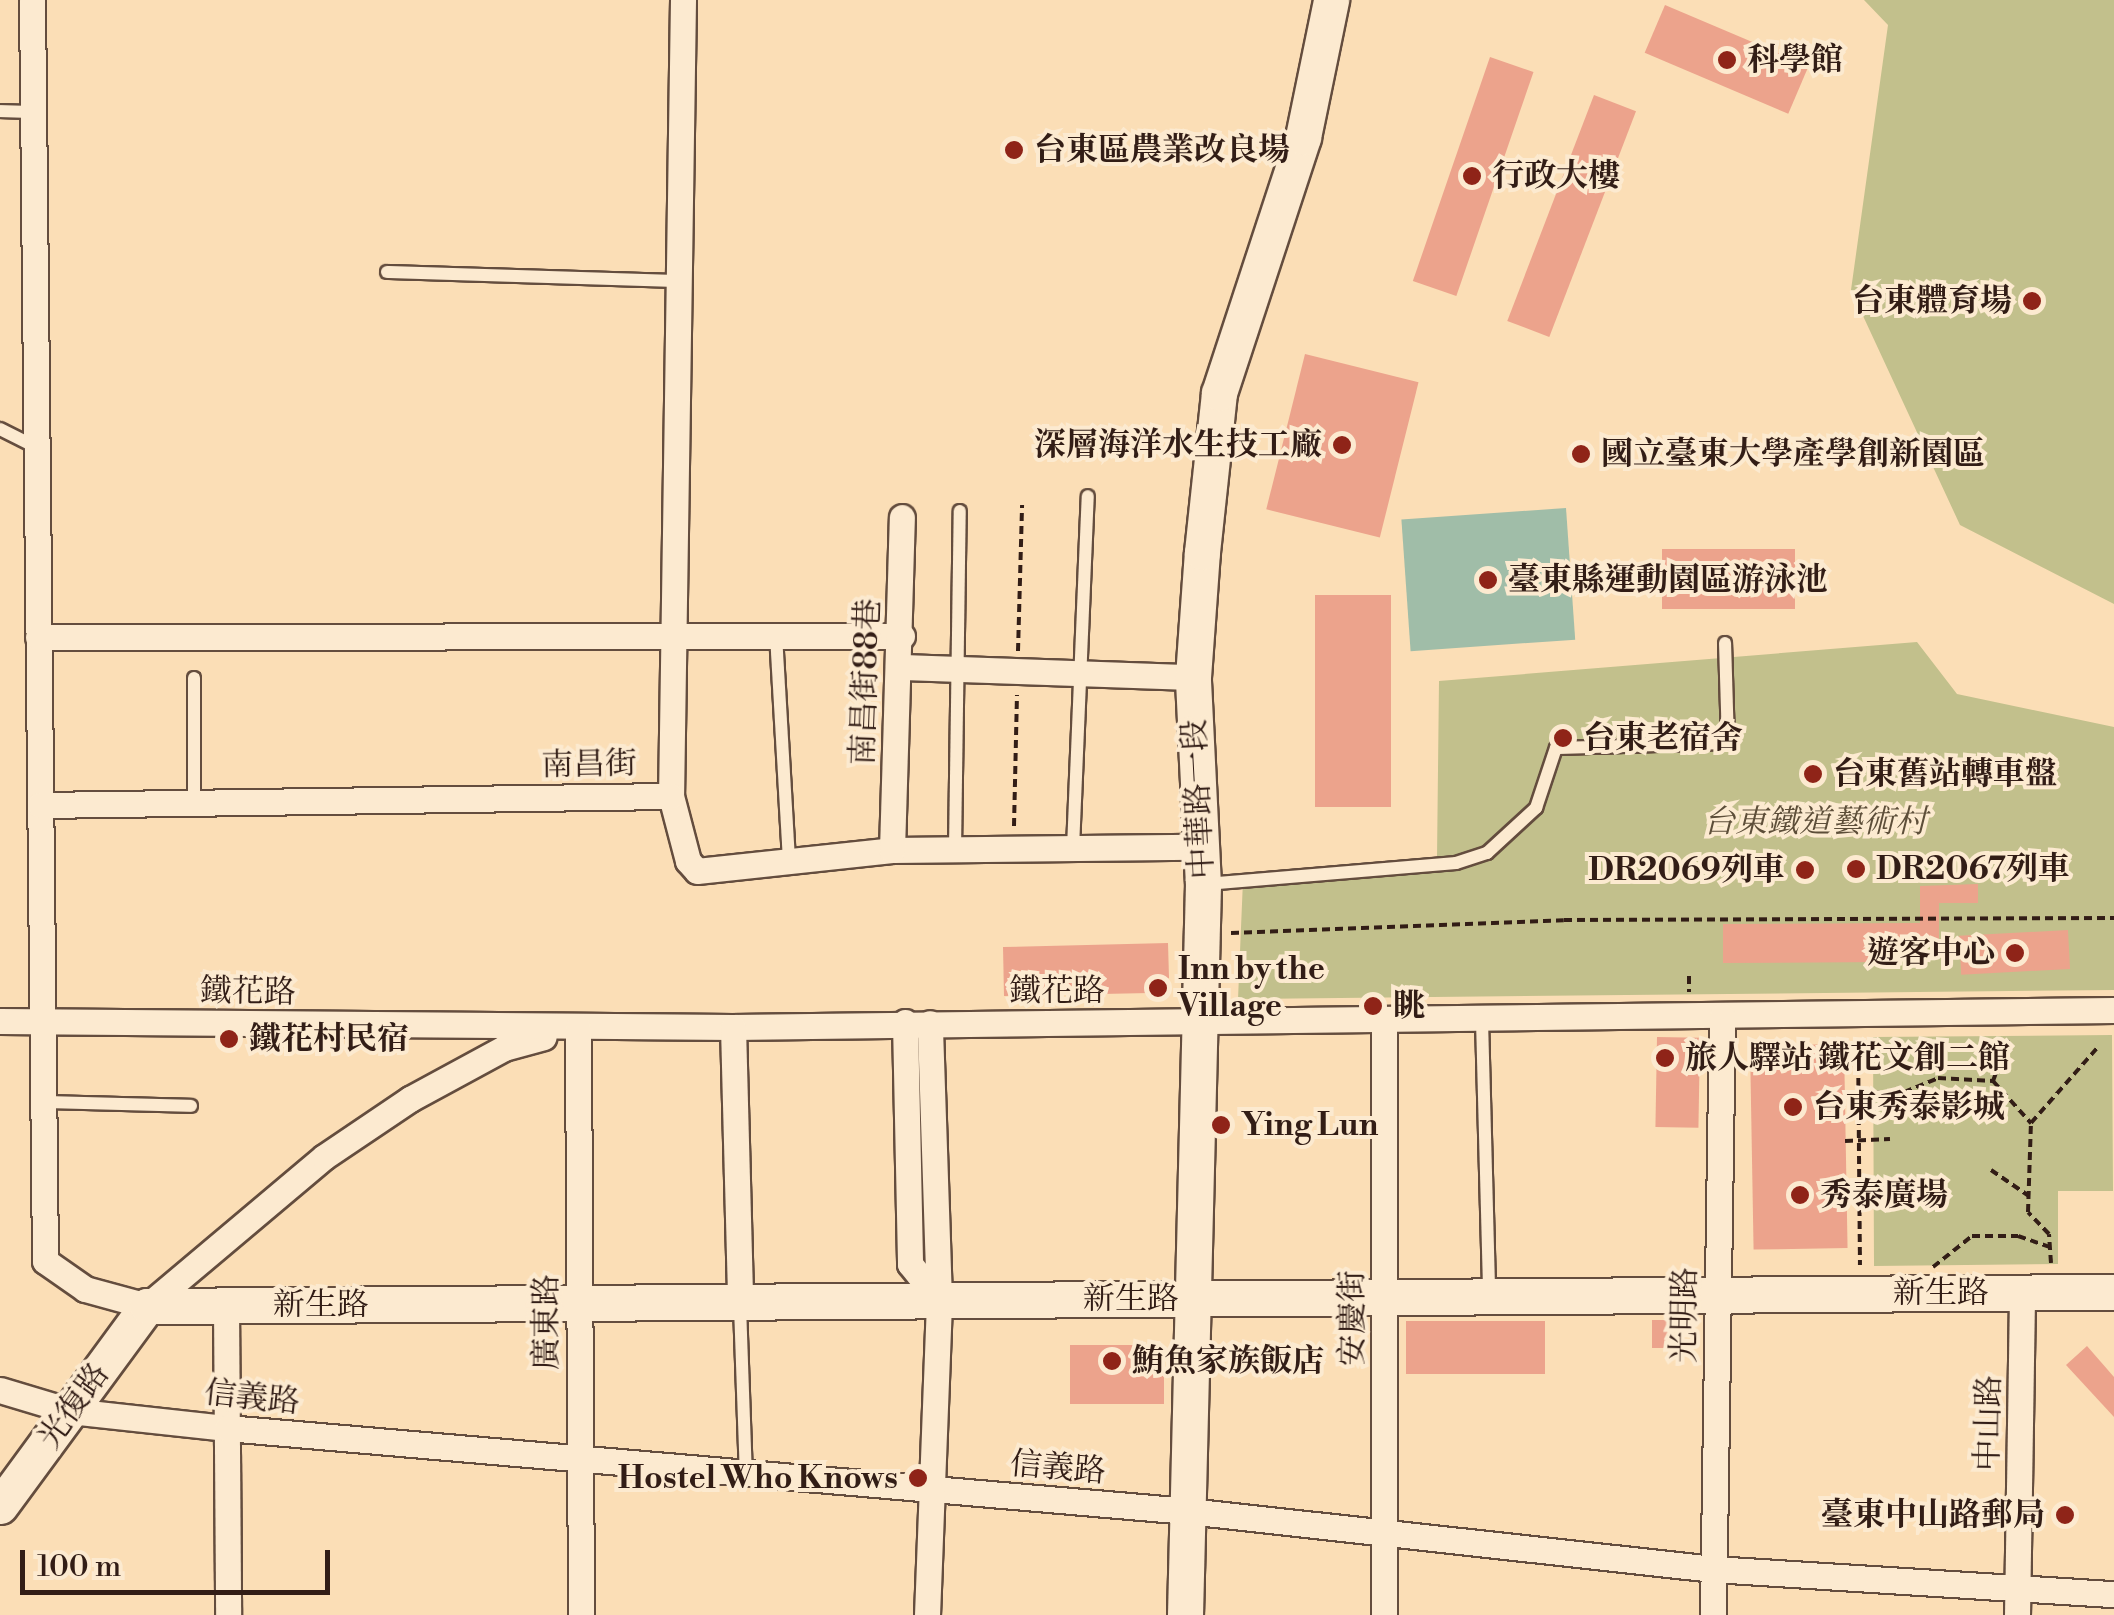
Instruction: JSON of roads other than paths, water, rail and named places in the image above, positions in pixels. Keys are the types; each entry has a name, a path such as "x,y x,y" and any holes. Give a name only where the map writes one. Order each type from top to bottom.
{"street":[{"path":"32,0 44,1261 85,1289 148,1306 324,1157 410,1098 504,1048 578,1028"},
{"path":"671,796 683,0"},
{"name":"中華路一段","path":"1186,1615 1196,1024 1203,884 1193,677 1220,393 1302,137 1331,0"},
{"name":"南昌街88巷","path":"892,850 902,667 902,516"},
{"path":"38,637 619,640 671,634 902,636"},
{"path":"902,667 1193,677"},
{"name":"南昌街","path":"40,805 671,796 680,840 697,871 892,850 1202,847"},
{"name":"鐵花路","path":"0,1021 578,1028 918,1022 1196,1024 2114,1010"},
{"name":"光明路","path":"1713,1615 1722,1016"},
{"name":"安慶街","path":"1384,1021 1384,1615"},
{"path":"918,1022 910,1264 938,1300 927,1615"},
{"path":"733,1027 740,1301"},
{"name":"廣東路","path":"578,1028 581,1615"},
{"name":"中山路","path":"2016,1615 2022,1292"},
{"name":"新生路","path":"148,1306 2114,1292"},
{"path":"226,1305 228,1615"},
{"name":"光復路","path":"0,1506 148,1306"},
{"name":"信義路","path":"0,1390 70,1411 226,1428 1188,1511 1714,1569 2114,1594"}],"lane":[{"path":"0,111 33,112"},
{"path":"387,272 678,281"},
{"path":"0,428 36,448"},
{"path":"1073,848 1088,496"},
{"path":"955,849 960,511"},
{"path":"776,635 789,864"},
{"path":"1203,884 1456,864 1487,853 1536,808 1556,748 1728,744 1726,643"},
{"path":"194,678 194,803"},
{"path":"1482,1020 1489,1296"},
{"path":"42,1102 190,1106"},
{"path":"740,1301 746,1474"}],"place":[{"name":"科學館","path":"1727,60"},
{"name":"台東區農業改良場","path":"1014,150"},
{"name":"行政大樓","path":"1472,176"},
{"name":"台東體育場","path":"2032,301"},
{"name":"深層海洋水生技工廠","path":"1342,445"},
{"name":"國立臺東大學產學創新園區","path":"1581,454"},
{"name":"臺東縣運動園區游泳池","path":"1488,580"},
{"name":"台東老宿舍","path":"1563,738"},
{"name":"台東舊站轉車盤","path":"1813,774"},
{"name":"DR2067列車","path":"1856,869"},
{"name":"DR2069列車","path":"1805,870"},
{"name":"遊客中心","path":"2015,953"},
{"name":"Inn by the Village","path":"1158,988"},
{"name":"眺","path":"1373,1006"},
{"name":"鐵花村民宿","path":"229,1039"},
{"name":"旅人驛站 鐵花文創二館","path":"1665,1058"},
{"name":"台東秀泰影城","path":"1793,1107"},
{"name":"Ying Lun","path":"1221,1125"},
{"name":"秀泰廣場","path":"1800,1195"},
{"name":"鮪魚家族飯店","path":"1112,1361"},
{"name":"Hostel Who Knows","path":"918,1478"},
{"name":"臺東中山路郵局","path":"2065,1515"}],"park label":[{"name":"台東鐵道藝術村","path":"1815,822"}]}
